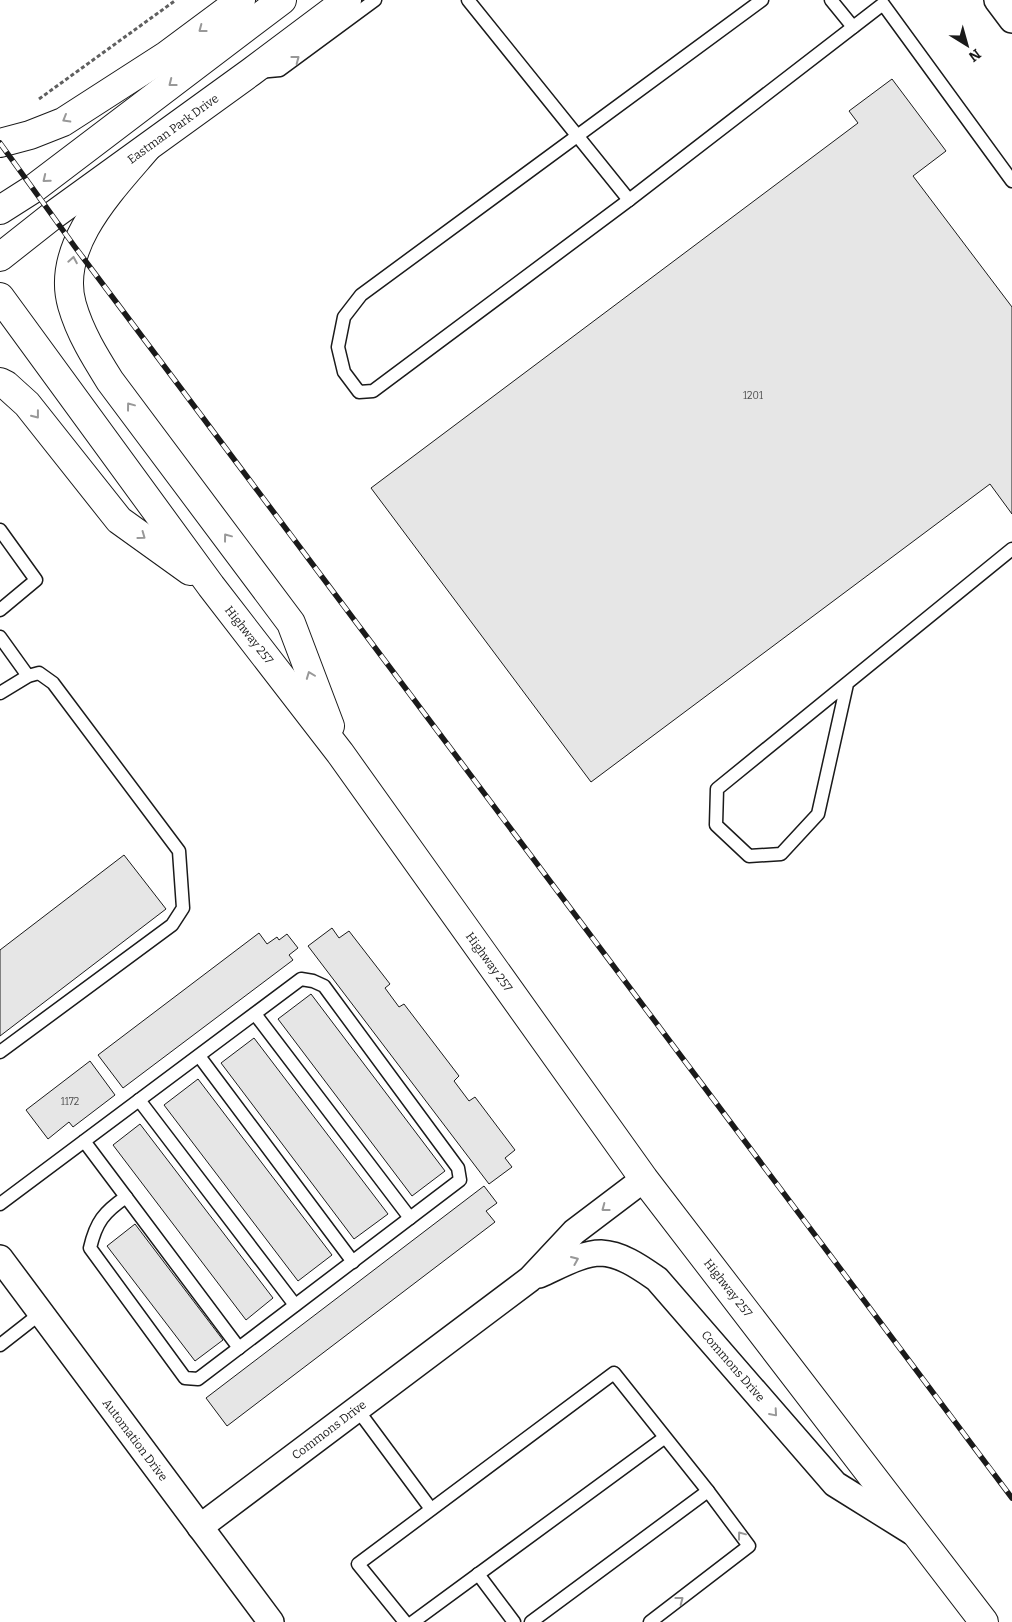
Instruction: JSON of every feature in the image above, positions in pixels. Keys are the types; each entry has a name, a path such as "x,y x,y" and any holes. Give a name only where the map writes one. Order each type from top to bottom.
{"main road":[{"path":"0,143 30,135 63,122 167,55 241,0"},
{"path":"0,210 34,189 282,0"},
{"name":"Eastman Park Drive","path":"0,257 52,216 251,72 346,0"},
{"path":"146,149 103,200 75,247 69,280 72,304 91,352 110,381 291,623 340,753"},
{"name":"Highway 257","path":"0,297 211,586 340,753 644,1179 984,1622"},
{"path":"0,382 27,404 119,520 211,586"}],"street":[{"path":"997,0 1012,20"},
{"name":"Commons Drive","path":"200,1527 530,1279 574,1232 644,1179"},
{"name":"Commons Drive","path":"530,1279 584,1256 601,1253 619,1257 638,1266 657,1279 835,1484 918,1536"},
{"name":"Automation Drive","path":"0,1258 271,1622"}],"lane":[{"path":"251,72 280,70 375,0"},
{"path":"468,0 629,200"},
{"path":"762,0 361,295 344,316 338,347 344,372 359,392 373,392 629,200 883,4 1012,181"},
{"path":"831,0 853,27"},
{"path":"0,530 36,580 0,610"},
{"path":"847,684 818,814 781,854 749,856 716,825 717,789 1012,549"},
{"path":"0,637 28,676"},
{"path":"0,693 28,676 40,673 53,683 179,851 183,908 172,925 0,1052"},
{"path":"0,1204 301,979 313,981 324,986 458,1168 460,1180 198,1379 184,1378 90,1248 93,1234 107,1210 126,1197"},
{"path":"255,1014 410,1218"},
{"path":"199,1056 353,1262"},
{"path":"139,1100 295,1305"},
{"path":"84,1141 239,1348"},
{"path":"0,1345 41,1313"},
{"path":"405,1622 358,1564 614,1373 750,1546 650,1622"},
{"path":"357,1409 431,1509"},
{"path":"413,1622 664,1438"},
{"path":"531,1622 708,1491"},
{"path":"478,1574 514,1622"}],"path":[{"path":"33,106 176,0"}],"building":[{"path":"892,79 946,151 913,176 1012,307 1012,514 990,484 591,782 371,488 858,123 849,111"},
{"path":"124,855 166,909 0,1036 0,950"},
{"path":"332,928 339,938 349,931 390,984 385,988 399,1007 404,1004 459,1076 454,1081 469,1101 475,1097 515,1150 505,1158 512,1167 489,1184 308,946"},
{"path":"259,933 267,944 277,937 279,940 287,934 298,948 289,955 293,960 123,1088 98,1055"},
{"path":"311,994 445,1171 412,1196 278,1019"},
{"path":"254,1038 388,1214 354,1239 221,1063"},
{"path":"90,1061 115,1095 73,1127 69,1122 48,1139 26,1110"},
{"path":"198,1079 332,1255 298,1281 164,1105"},
{"path":"140,1124 273,1298 246,1320 113,1145"},
{"path":"484,1186 497,1203 486,1211 495,1222 227,1426 206,1398"},
{"path":"135,1224 223,1340 195,1361 107,1246"}],"railway":[{"path":"0,143 75,247 1012,1498"}]}
